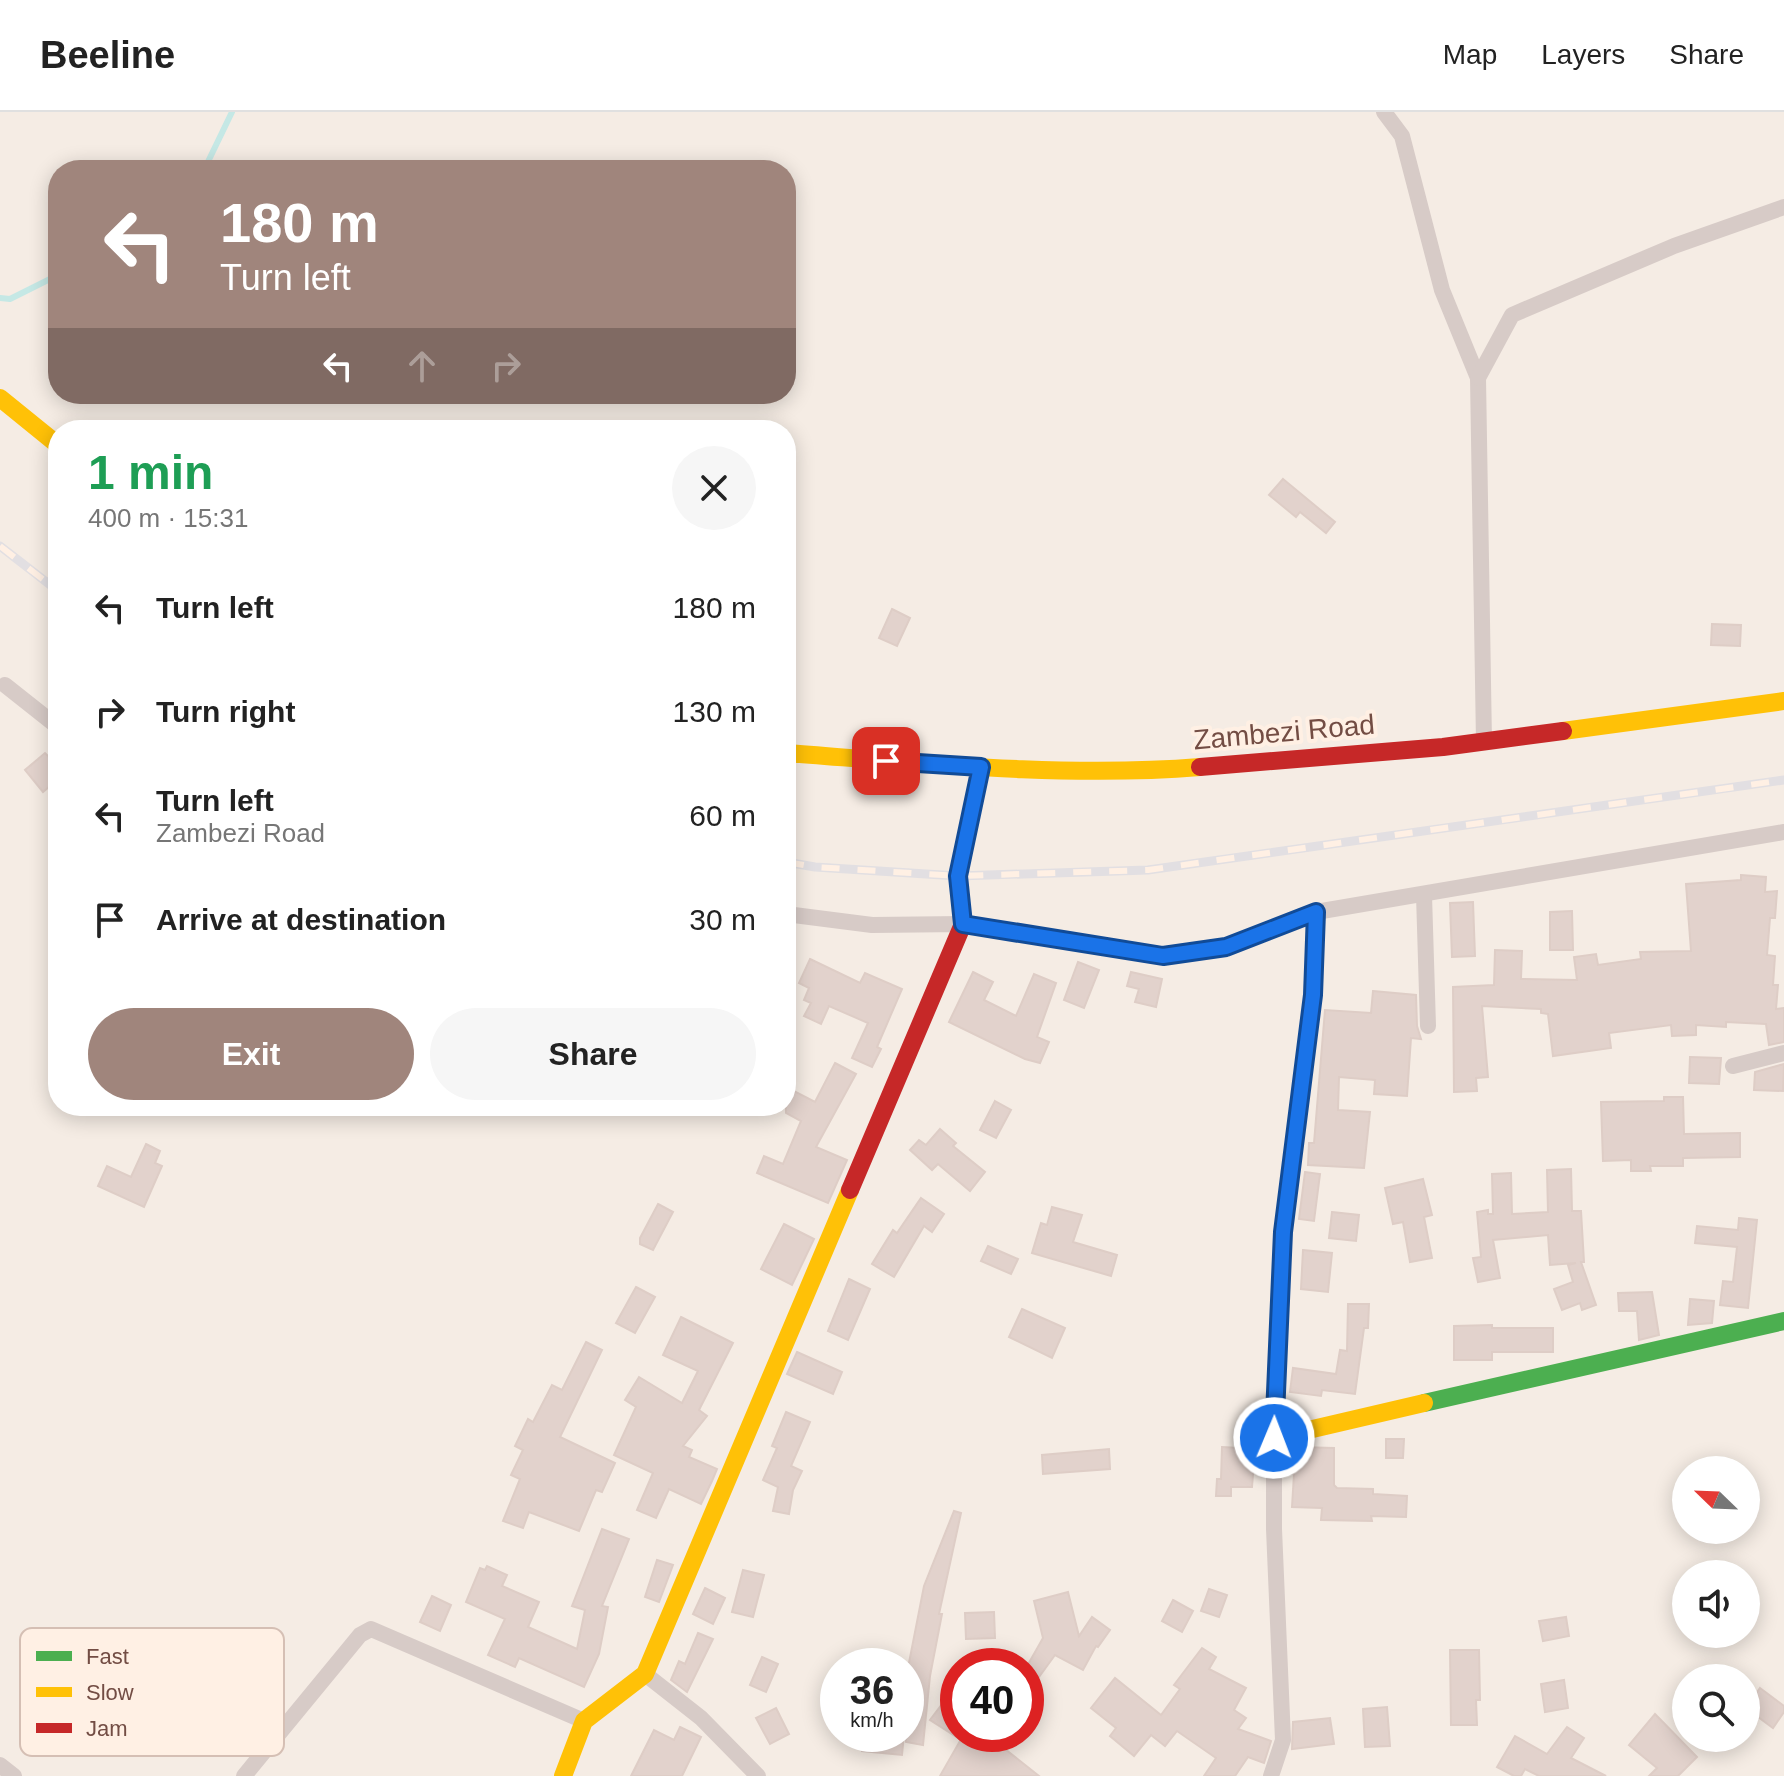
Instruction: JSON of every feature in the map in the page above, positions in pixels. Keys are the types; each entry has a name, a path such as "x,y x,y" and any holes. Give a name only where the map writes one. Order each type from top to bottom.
{"street":[{"path":"1384,112 1402,136 1442,290 1478,378 1484,742"},
{"path":"1478,378 1512,315 1674,246 1784,207"},
{"path":"0,398 48,437"},
{"path":"5,685 48,719"},
{"name":"Zambezi Road","path":"796,754 981,767 1167,770 1484,742 1784,701"},
{"path":"563,1776 584,1721 645,1674 963,924 958,876 981,767"},
{"path":"796,915 872,925 963,924 1163,956 1226,947 1316,912 1784,832"},
{"path":"1424,895 1428,1026"},
{"path":"1271,1776 1283,1740 1274,1529 1274,1438 1283,1232 1313,995 1316,912"},
{"path":"1733,1066 1784,1053"},
{"path":"1274,1438 1784,1321"},
{"path":"284,1727 360,1635 371,1629 584,1721"},
{"path":"645,1674 701,1718 758,1776"},
{"path":"244,1776 260,1756"},
{"path":"0,1765 14,1776"}],"building":[{"path":"1283,479 1335,522 1326,533 1300,512 1296,517 1269,495"},
{"path":"892,609 910,618 897,646 879,638"},
{"path":"1712,624 1741,625 1740,646 1711,645"},
{"path":"45,753 48,756 48,788 43,792 25,770"},
{"path":"1741,875 1766,877 1765,892 1777,891 1775,918 1770,918 1767,955 1775,956 1773,985 1778,985 1776,1009 1784,1008 1784,1042 1769,1045 1766,1024 1726,1022 1726,1027 1696,1025 1696,1035 1672,1036 1671,1025 1609,1033 1611,1048 1553,1056 1548,1014 1541,1013 1541,1009 1482,1006 1488,1077 1476,1078 1477,1091 1454,1092 1453,987 1494,985 1495,950 1522,951 1521,979 1577,980 1574,957 1596,954 1598,965 1641,959 1640,952 1691,951 1686,884 1741,880"},
{"path":"1473,902 1475,956 1452,957 1450,903"},
{"path":"1572,911 1573,950 1550,950 1550,912"},
{"path":"810,959 860,983 865,973 902,989 877,1047 881,1049 872,1067 852,1058 868,1023 829,1006 821,1024 804,1016 811,1003 804,1000 809,988 799,983"},
{"path":"1078,962 1099,970 1084,1008 1064,1000"},
{"path":"973,972 993,982 984,1000 1016,1016 1034,974 1056,983 1037,1037 1049,1042 1040,1063 1025,1059 949,1022"},
{"path":"1131,972 1162,979 1156,1007 1135,1002 1139,989 1127,986"},
{"path":"1373,991 1416,995 1417,1026 1421,1039 1411,1038 1407,1096 1374,1094 1375,1080 1339,1077 1338,1110 1370,1112 1364,1168 1308,1165 1309,1143 1314,1143 1325,1010 1371,1013"},
{"path":"1690,1057 1721,1058 1719,1084 1689,1083"},
{"path":"835,1063 856,1074 816,1147 847,1160 828,1203 757,1173 764,1156 783,1164 801,1121 792,1116 796,1116 796,1092 815,1102"},
{"path":"1784,1064 1783,1091 1754,1090 1755,1072"},
{"path":"1664,1097 1683,1097 1684,1134 1740,1133 1740,1157 1683,1158 1683,1166 1650,1166 1651,1171 1631,1171 1631,1160 1603,1161 1601,1102 1664,1101"},
{"path":"995,1101 1011,1110 996,1138 980,1130"},
{"path":"940,1129 956,1143 953,1146 985,1172 970,1191 938,1164 932,1170 910,1150 919,1140 926,1145"},
{"path":"146,1144 160,1151 155,1163 162,1166 144,1207 98,1186 107,1166 131,1177"},
{"path":"1571,1169 1572,1211 1581,1211 1584,1262 1581,1262 1596,1305 1582,1310 1580,1303 1562,1310 1554,1289 1573,1282 1568,1265 1576,1263 1550,1265 1548,1235 1493,1240 1500,1278 1478,1282 1473,1258 1481,1257 1477,1212 1488,1210 1488,1214 1493,1214 1492,1174 1511,1173 1512,1214 1548,1212 1547,1170"},
{"path":"1305,1172 1320,1174 1314,1221 1299,1219"},
{"path":"1423,1179 1432,1215 1424,1217 1432,1258 1410,1262 1403,1222 1393,1224 1385,1188"},
{"path":"921,1198 944,1214 932,1232 924,1226 894,1277 872,1264 893,1230 897,1233"},
{"path":"658,1204 673,1212 653,1250 640,1244 640,1238"},
{"path":"1052,1207 1082,1215 1073,1242 1117,1255 1111,1276 1032,1253 1041,1223 1047,1225"},
{"path":"1332,1212 1359,1215 1356,1241 1329,1238"},
{"path":"1739,1218 1757,1220 1748,1308 1720,1305 1723,1281 1733,1282 1737,1247 1695,1243 1697,1226 1738,1230"},
{"path":"784,1224 814,1239 792,1285 761,1269"},
{"path":"988,1246 1018,1259 1011,1274 981,1261"},
{"path":"1303,1250 1332,1253 1328,1292 1301,1289"},
{"path":"849,1279 870,1289 848,1340 828,1331"},
{"path":"636,1287 655,1297 635,1333 616,1323"},
{"path":"1652,1292 1659,1335 1639,1340 1637,1311 1619,1311 1618,1293"},
{"path":"1690,1299 1714,1301 1712,1323 1688,1325"},
{"path":"1348,1304 1369,1304 1368,1328 1364,1328 1355,1394 1322,1390 1321,1396 1290,1392 1293,1368 1336,1374 1340,1350 1347,1351"},
{"path":"1022,1309 1065,1328 1052,1358 1009,1337"},
{"path":"681,1317 733,1343 699,1410 707,1416 683,1446 692,1450 689,1457 717,1469 712,1481 701,1504 669,1489 656,1518 637,1510 653,1473 614,1455 636,1407 625,1400 639,1377 682,1403 698,1371 663,1355"},
{"path":"1492,1325 1492,1328 1553,1328 1553,1352 1492,1352 1492,1360 1454,1360 1454,1326"},
{"path":"586,1342 602,1350 560,1437 615,1463 602,1492 596,1490 579,1531 529,1512 523,1528 503,1521 520,1479 511,1475 523,1450 515,1446 528,1419 533,1422 552,1385 562,1390"},
{"path":"797,1352 842,1372 833,1394 787,1374"},
{"path":"786,1412 810,1422 791,1466 802,1471 793,1490 789,1514 773,1511 778,1487 763,1480 777,1448 772,1446"},
{"path":"1386,1439 1404,1439 1403,1458 1386,1458"},
{"path":"1222,1447 1255,1449 1252,1487 1231,1487 1231,1496 1216,1496 1217,1479 1221,1479"},
{"path":"1334,1448 1334,1485 1337,1488 1373,1489 1373,1494 1407,1496 1406,1517 1371,1516 1372,1521 1321,1520 1322,1508 1292,1507 1294,1474 1288,1474 1289,1449"},
{"path":"1109,1449 1110,1469 1043,1474 1042,1455"},
{"path":"954,1511 961,1513 939,1614 942,1614 930,1676 924,1735 924,1648 912,1648 924,1586"},
{"path":"602,1529 629,1539 602,1606 608,1607 599,1654 584,1687 519,1658 515,1667 488,1655 505,1619 466,1602 480,1568 485,1570 487,1566 507,1575 502,1586 539,1602 528,1627 577,1649 585,1610 572,1606"},
{"path":"657,1560 673,1565 659,1602 645,1597"},
{"path":"743,1570 764,1575 753,1617 732,1612"},
{"path":"705,1588 725,1598 713,1624 693,1614"},
{"path":"1209,1589 1227,1595 1219,1617 1201,1611"},
{"path":"1068,1592 1079,1636 1092,1617 1110,1630 1096,1646 1083,1670 1055,1655 1044,1670 1044,1648 1037,1648 1043,1638 1034,1601"},
{"path":"432,1596 451,1605 440,1631 420,1622"},
{"path":"1173,1600 1193,1611 1182,1632 1162,1621"},
{"path":"994,1612 995,1638 966,1639 965,1613"},
{"path":"1566,1617 1569,1636 1543,1641 1539,1621"},
{"path":"698,1633 713,1639 687,1692 671,1680 679,1661 685,1664"},
{"path":"1202,1648 1216,1657 1209,1669 1246,1688 1234,1710 1246,1718 1238,1729 1271,1741 1264,1763 1248,1757 1235,1776 1204,1776 1216,1758 1177,1731 1165,1746 1151,1735 1134,1756 1110,1736 1116,1728 1091,1708 1115,1678 1161,1715 1180,1689 1174,1685"},
{"path":"1450,1650 1479,1650 1477,1725 1451,1725"},
{"path":"762,1657 778,1664 766,1692 750,1685"},
{"path":"1564,1680 1568,1708 1545,1712 1541,1684"},
{"path":"1760,1688 1784,1706 1784,1712 1773,1728 1760,1718"},
{"path":"940,1707 940,1726 930,1720"},
{"path":"1387,1707 1390,1746 1365,1747 1363,1709"},
{"path":"776,1708 789,1734 770,1744 756,1718"},
{"path":"1655,1714 1672,1731 1672,1752 1692,1752 1697,1757 1678,1776 1649,1776 1657,1768 1629,1745"},
{"path":"1330,1718 1334,1744 1292,1749 1293,1722"},
{"path":"680,1727 701,1737 682,1776 631,1776 654,1730 674,1740"},
{"path":"1567,1727 1584,1738 1571,1758 1606,1776 1539,1776 1525,1769 1521,1776 1514,1776 1497,1767 1515,1736 1547,1754"},
{"path":"872,1752 902,1752 902,1755"},
{"path":"954,1752 1009,1752 1039,1776 940,1776"}],"waterway":[{"path":"209,160 232,112"},
{"path":"0,298 10,299 48,280"}],"railway":[{"path":"0,546 48,583"},
{"path":"796,864 958,876 1148,870 1784,780"}],"traffic: fast":[{"path":"1424,1403 1784,1321"}],"traffic: slow":[{"path":"0,398 48,437"},
{"path":"1563,731 1784,701"},
{"path":"796,754 1045,770 1200,767"},
{"path":"1316,912 1313,995 1283,1232 1274,1438 1424,1403"},
{"path":"563,1776 584,1721 645,1674 850,1190"}],"traffic: jam":[{"path":"1200,767 1443,747 1563,731"},
{"path":"850,1190 963,924 958,876 981,767"}],"route":[{"path":"886,761 981,767 958,876 963,924 1163,956 1226,947 1316,912 1313,995 1283,1232 1274,1438"}]}
